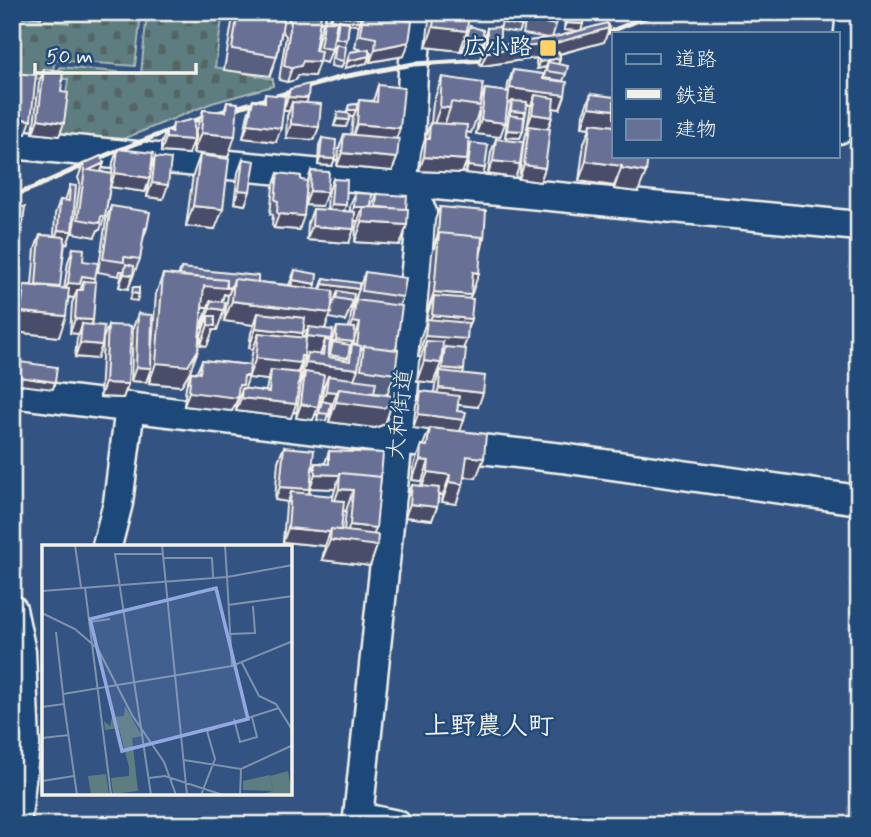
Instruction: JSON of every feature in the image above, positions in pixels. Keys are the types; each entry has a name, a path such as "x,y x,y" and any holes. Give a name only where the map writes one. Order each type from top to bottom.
{"street":[{"name":"大和街道","path":"359,821 422,213 408,181 419,12"},
{"path":"840,119 851,12"},
{"path":"12,144 859,226"},
{"path":"12,393 562,458 859,500"},
{"path":"108,545 118,503 130,407"},
{"path":"12,609 21,652 16,825"},
{"path":"359,821 397,825"}],"green space":[{"path":"71,12 141,14 135,66 55,60 51,80 12,76 12,17 69,23"},
{"path":"147,12 223,12 215,67 273,79 273,86 212,103 123,139 110,147 60,142 68,79 56,79 60,67 141,74"}],"building":[{"path":"238,12 285,12 277,56 232,49"},
{"path":"287,12 321,14 315,50 321,51 319,62 303,61 301,66 292,68 284,66 291,22 286,16"},
{"path":"333,12 363,14 361,18 333,15"},
{"path":"377,12 411,12 410,17"},
{"path":"435,12 469,12 467,31 433,27"},
{"path":"504,12 524,13 522,26 503,23"},
{"path":"530,12 559,12 556,25 528,20"},
{"path":"567,12 584,12 583,24 566,23"},
{"path":"363,14 412,21 409,42 375,49 376,38 360,35"},
{"path":"325,18 337,21 332,49 320,47"},
{"path":"339,20 349,22 347,40 336,38"},
{"path":"607,23 609,28 556,43 487,52 484,48 560,36"},
{"path":"470,26 483,30 484,42 465,44"},
{"path":"500,27 500,42 487,42 487,28"},
{"path":"336,44 346,47 344,61 334,59"},
{"path":"369,49 369,56 348,61 350,52"},
{"path":"559,52 560,58 539,62 538,55"},
{"path":"548,62 568,66 566,74 546,71"},
{"path":"44,69 63,71 61,92 68,93 64,123 38,119"},
{"path":"513,70 543,74 543,79 567,82 565,95 510,88"},
{"path":"12,73 36,75 31,120 12,118"},
{"path":"442,77 483,83 480,106 451,102 450,108 440,107"},
{"path":"309,84 308,98 288,97 290,89"},
{"path":"378,85 404,88 400,128 357,124 359,100 377,102"},
{"path":"485,89 509,92 505,123 481,120"},
{"path":"265,94 285,96 281,128 248,124 253,100 265,102"},
{"path":"591,94 612,97 612,110 589,107"},
{"path":"535,95 554,98 552,117 532,114"},
{"path":"512,101 527,102 526,112 511,111"},
{"path":"227,102 238,103 235,136 201,133 203,110 226,112"},
{"path":"292,102 321,104 319,127 291,124"},
{"path":"358,104 356,110 348,110 349,105"},
{"path":"338,112 350,114 349,120 337,119"},
{"path":"509,115 524,117 523,131 507,130"},
{"path":"194,119 194,140 166,138 166,131 172,132 173,124"},
{"path":"430,123 467,125 467,160 424,157"},
{"path":"591,123 612,126 612,158 648,158 646,172 586,161"},
{"path":"529,126 550,129 545,168 524,165"},
{"path":"344,134 399,139 397,158 342,153"},
{"path":"322,138 336,140 335,159 320,158"},
{"path":"496,139 523,142 520,164 493,161"},
{"path":"471,143 488,145 485,168 468,166"},
{"path":"118,149 153,153 150,178 115,173"},
{"path":"200,155 229,159 223,209 193,206"},
{"path":"101,156 104,163 89,170 112,174 105,216 101,216 100,223 78,219 85,169 83,164"},
{"path":"155,157 171,159 168,185 152,183"},
{"path":"243,159 255,161 250,191 239,190"},
{"path":"311,171 329,172 327,192 310,191"},
{"path":"278,173 301,176 301,180 307,181 304,216 277,212 278,201 275,200"},
{"path":"333,179 347,180 346,205 331,204"},
{"path":"70,185 76,186 72,231 58,230 60,200 69,201"},
{"path":"355,193 372,194 371,207 354,207"},
{"path":"377,194 407,196 406,209 376,207"},
{"path":"12,205 25,207 12,304"},
{"path":"111,206 150,212 140,259 124,257 124,262 103,259"},
{"path":"363,207 408,209 407,225 362,222"},
{"path":"440,207 486,211 484,239 438,234"},
{"path":"313,209 355,212 354,229 312,226"},
{"path":"439,233 482,237 479,273 473,272 471,295 434,292"},
{"path":"40,235 65,237 60,287 36,285"},
{"path":"73,248 84,249 83,261 98,263 95,278 82,276 80,284 68,283"},
{"path":"126,264 134,266 133,275 124,274"},
{"path":"181,268 258,276 258,282 234,279 231,288 227,287 227,280 180,276"},
{"path":"295,270 317,274 316,284 293,280"},
{"path":"365,272 406,278 403,297 362,291"},
{"path":"163,274 227,280 226,288 204,286 198,350 188,366 156,363"},
{"path":"324,278 359,283 359,289 323,284"},
{"path":"234,279 333,291 331,313 232,301"},
{"path":"84,281 96,282 93,320 75,319 77,290 83,290"},
{"path":"24,285 69,289 66,316 21,312"},
{"path":"133,287 139,287 139,294 132,293"},
{"path":"338,291 354,294 353,301 336,298"},
{"path":"434,296 473,299 471,319 432,315"},
{"path":"356,300 402,306 396,350 364,346 361,349 361,346 357,345 360,323 353,322"},
{"path":"210,301 225,302 224,310 210,308"},
{"path":"258,313 305,318 303,333 256,328"},
{"path":"138,314 152,315 151,368 136,367"},
{"path":"208,316 215,316 215,326 208,325"},
{"path":"427,319 468,323 467,339 425,336"},
{"path":"82,324 104,326 102,345 80,343"},
{"path":"108,325 131,326 128,384 105,383"},
{"path":"309,327 333,330 332,339 307,336"},
{"path":"337,327 355,328 354,342 336,340"},
{"path":"259,333 306,338 304,356 301,356 300,363 256,358"},
{"path":"325,340 330,341 328,357 350,361 352,344 361,346 358,369 306,363 308,353 323,355"},
{"path":"426,341 443,342 441,363 424,361"},
{"path":"333,342 350,345 348,358 330,355"},
{"path":"364,346 398,350 395,374 361,369"},
{"path":"445,347 466,349 464,370 442,368"},
{"path":"12,352 20,353 19,362 57,367 55,382 12,376"},
{"path":"202,360 250,365 249,376 244,376 243,385 239,385 237,398 189,392 191,372 200,373"},
{"path":"271,370 300,373 296,404 241,398 242,388 269,392"},
{"path":"440,371 485,376 483,393 439,388"},
{"path":"305,372 324,375 318,407 301,404"},
{"path":"328,376 376,382 374,393 339,389 337,392 326,391"},
{"path":"339,389 394,396 392,403 383,408 336,402"},
{"path":"421,391 459,396 457,411 466,412 464,420 418,414"},
{"path":"322,401 331,403 329,414 319,413"},
{"path":"430,428 486,434 484,458 467,456 463,484 449,482 450,475 428,472 429,461 420,460 421,445 427,446"},
{"path":"284,447 314,450 310,489 280,487"},
{"path":"329,451 383,453 381,477 340,473 315,474 315,463 329,464"},
{"path":"340,473 381,477 376,528 350,525 353,490 339,489"},
{"path":"412,485 439,488 437,507 410,504"},
{"path":"291,492 333,496 332,500 344,501 341,530 331,529 330,532 288,528"},
{"path":"331,529 378,535 377,546 330,540"}],"railway":[{"path":"590,37 659,12"},
{"path":"12,196 207,116 342,77 414,64 498,57"}],"place":[{"name":"広小路","path":"548,48"}],"district":[{"name":"上野農人町","path":"489,727"}]}
